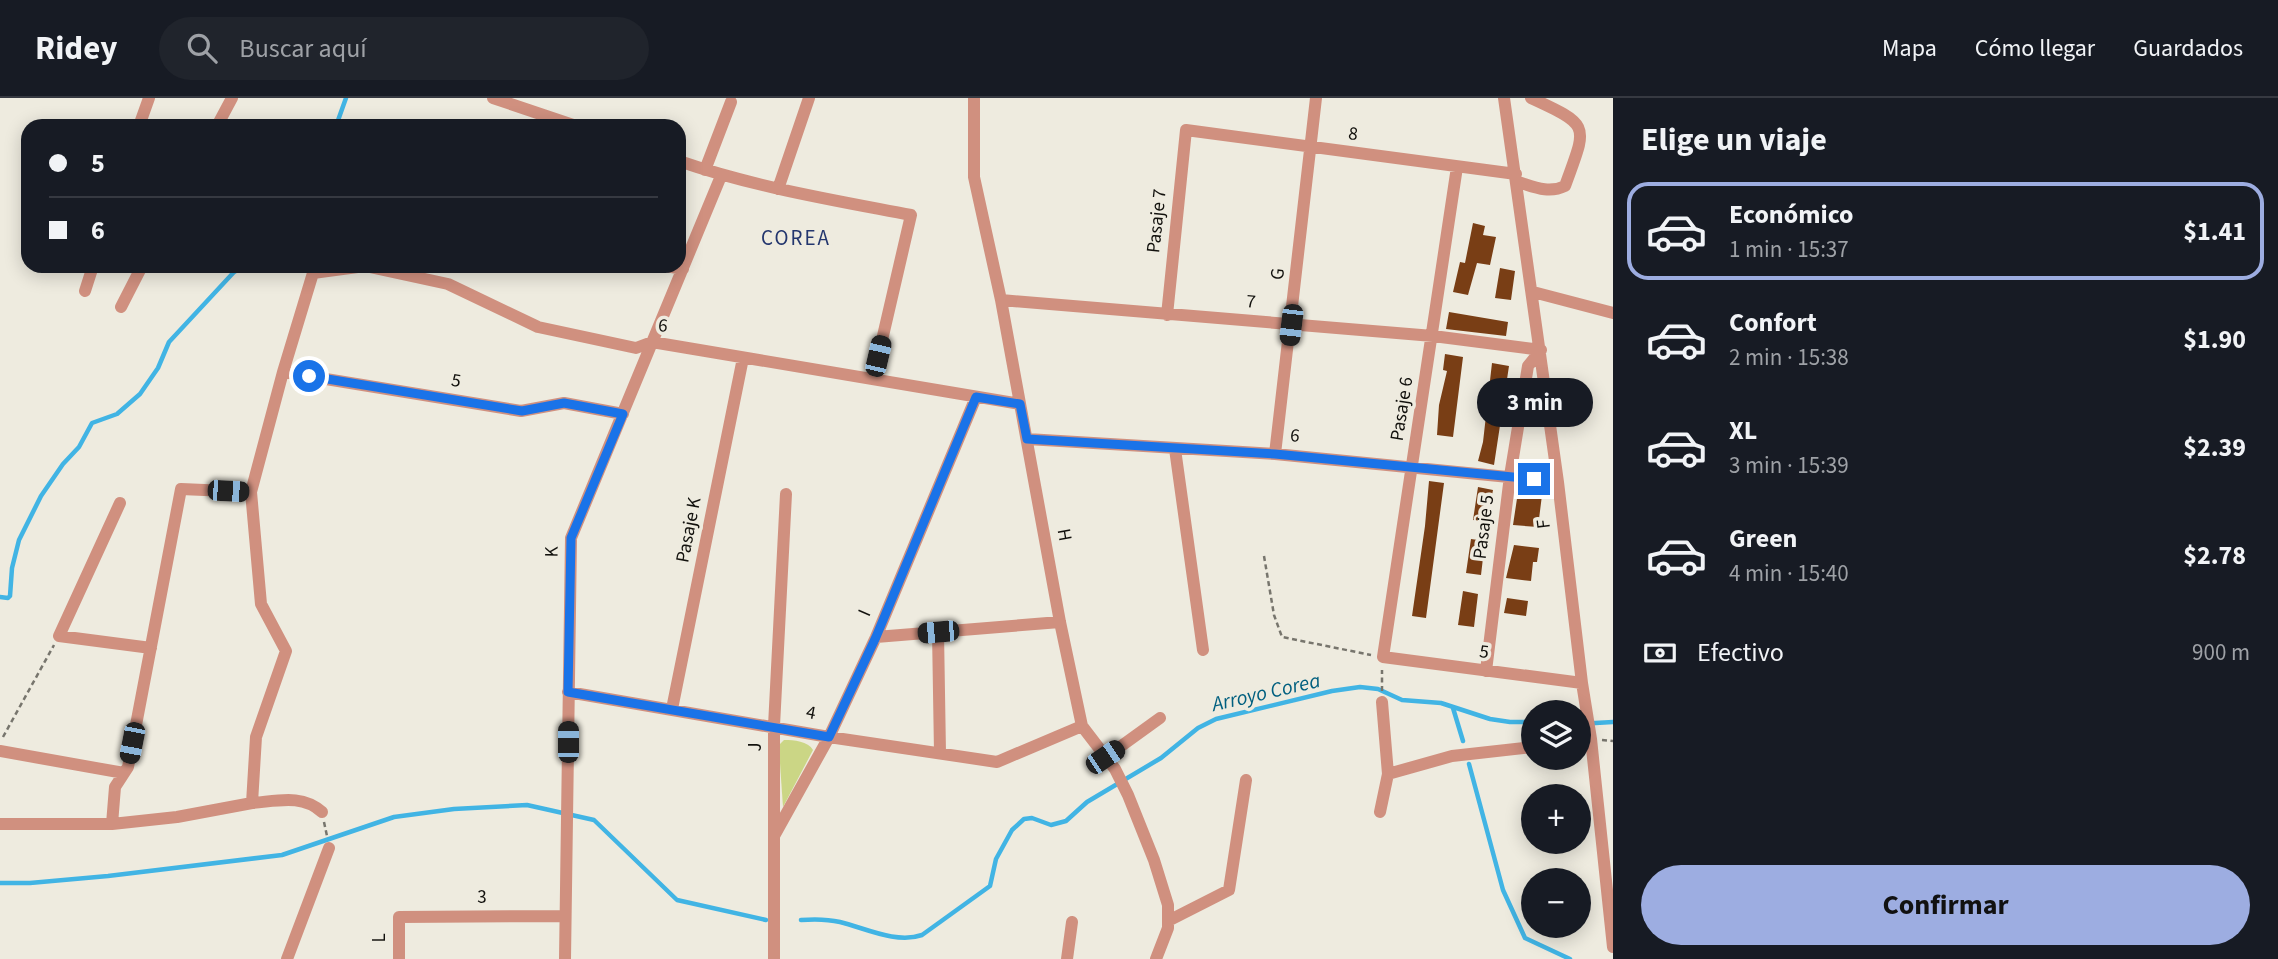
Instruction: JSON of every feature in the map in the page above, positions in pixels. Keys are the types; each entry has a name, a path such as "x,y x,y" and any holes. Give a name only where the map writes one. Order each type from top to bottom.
{"street":[{"path":"142,119 149,98"},
{"path":"221,119 232,98"},
{"path":"493,98 551,119"},
{"path":"778,189 809,98"},
{"name":"H","path":"974,98 974,177 1001,300 1060,622 1082,726 1115,769 1128,795 1154,860 1168,905 1168,928 1156,959"},
{"name":"G","path":"1275,454 1317,98"},
{"name":"F","path":"1504,98 1541,350 1583,700"},
{"name":"8","path":"1185,130 1457,167 1517,178 1546,190 1556,190 1565,186 1581,141 1576,121 1531,98"},
{"path":"705,170 731,102"},
{"name":"Pasaje 7","path":"1167,315 1185,130"},
{"path":"686,163 721,176 911,215 873,379"},
{"name":"Pasaje 6","path":"1382,657 1457,167"},
{"name":"K","path":"686,262 721,176"},
{"path":"85,291 91,273"},
{"path":"121,307 138,273"},
{"name":"6","path":"283,372 313,273"},
{"name":"6","path":"398,273 449,284 538,327 636,348 652,342 1020,404"},
{"name":"K","path":"565,959 571,538 681,273"},
{"path":"1533,292 1613,313"},
{"name":"7","path":"1001,300 1433,336 1541,350"},
{"name":"Pasaje 5","path":"1486,671 1510,476 1528,366 1541,350"},
{"name":"Pasaje K","path":"672,709 743,358"},
{"path":"252,803 256,737 286,651 261,604 251,492 283,372"},
{"name":"5","path":"283,372 522,411 564,403 623,414"},
{"name":"I","path":"774,836 829,737 876,637 976,397"},
{"name":"6","path":"1027,439 1275,454 1558,482"},
{"path":"1175,449 1203,650"},
{"path":"112,824 115,787 128,766 181,489 251,492"},
{"name":"J","path":"774,959 774,726 786,494"},
{"path":"121,503 59,636 150,648"},
{"path":"876,637 1060,622"},
{"path":"938,632 940,753"},
{"name":"5","path":"1382,657 1582,682"},
{"name":"4","path":"568,692 829,737 997,762 1082,726"},
{"path":"1380,812 1388,774 1382,702"},
{"path":"1105,757 1160,718"},
{"path":"1388,774 1452,756 1521,748"},
{"path":"0,751 124,773"},
{"name":"F","path":"1589,770 1613,947"},
{"path":"1168,921 1229,890 1246,780"},
{"path":"0,824 112,824 177,817 252,803 298,799 312,803 322,812"},
{"path":"287,959 329,848"},
{"name":"3","path":"398,917 565,916"},
{"name":"L","path":"398,917 399,959"},
{"path":"1067,959 1072,922"}],"path":[{"path":"1264,556 1274,615 1282,637 1382,657 1382,702"},
{"path":"0,743 59,636"},
{"path":"322,812 329,848"}],"green space":[{"path":"784,740 804,743 813,750 783,807 779,749"}],"building":[{"path":"1473,223 1485,226 1483,235 1496,237 1490,265 1477,263 1468,295 1453,292 1460,262 1465,263"},
{"path":"1500,268 1515,271 1511,300 1495,298"},
{"path":"1449,312 1508,322 1506,336 1446,329"},
{"path":"1445,354 1463,357 1453,437 1437,435 1439,405 1447,371 1443,370"},
{"path":"1492,363 1509,366 1494,465 1478,461 1483,442"},
{"path":"1429,481 1444,483 1426,618 1412,616"},
{"path":"1478,487 1493,490 1487,522 1473,520"},
{"path":"1518,492 1542,495 1538,527 1513,525"},
{"path":"1471,539 1485,541 1481,575 1466,573"},
{"path":"1514,545 1539,548 1537,562 1533,562 1531,581 1506,578"},
{"path":"1463,591 1478,594 1474,627 1458,625"},
{"path":"1507,598 1528,601 1526,616 1504,613"}],"waterway":[{"path":"338,119 346,98"},
{"path":"0,597 10,596 12,568 19,540 41,496 63,464 79,447 92,423 117,414 140,394 158,368 169,342 233,273"},
{"name":"Arroyo Corea","path":"801,920 835,921 902,938 922,935 990,886 996,859 1012,830 1024,819 1032,818 1051,825 1066,821 1087,802 1161,758 1198,728 1216,719 1332,691 1360,687 1378,689 1402,700 1441,703 1490,719 1521,722"},
{"path":"1453,708 1463,741"},
{"name":"Arroyo Corea","path":"1591,723 1613,722"},
{"path":"1469,764 1503,890 1525,938 1570,959"},
{"path":"0,883 108,876 282,855 394,817 454,809 527,805 594,820 677,900 766,920"}],"district":[{"name":"COREA","path":"796,238"}],"route":[{"path":"309,376 522,411 564,403 623,414 571,538 568,692 829,737 876,637 976,397 1020,404 1027,439 1275,454 1534,479"}]}
